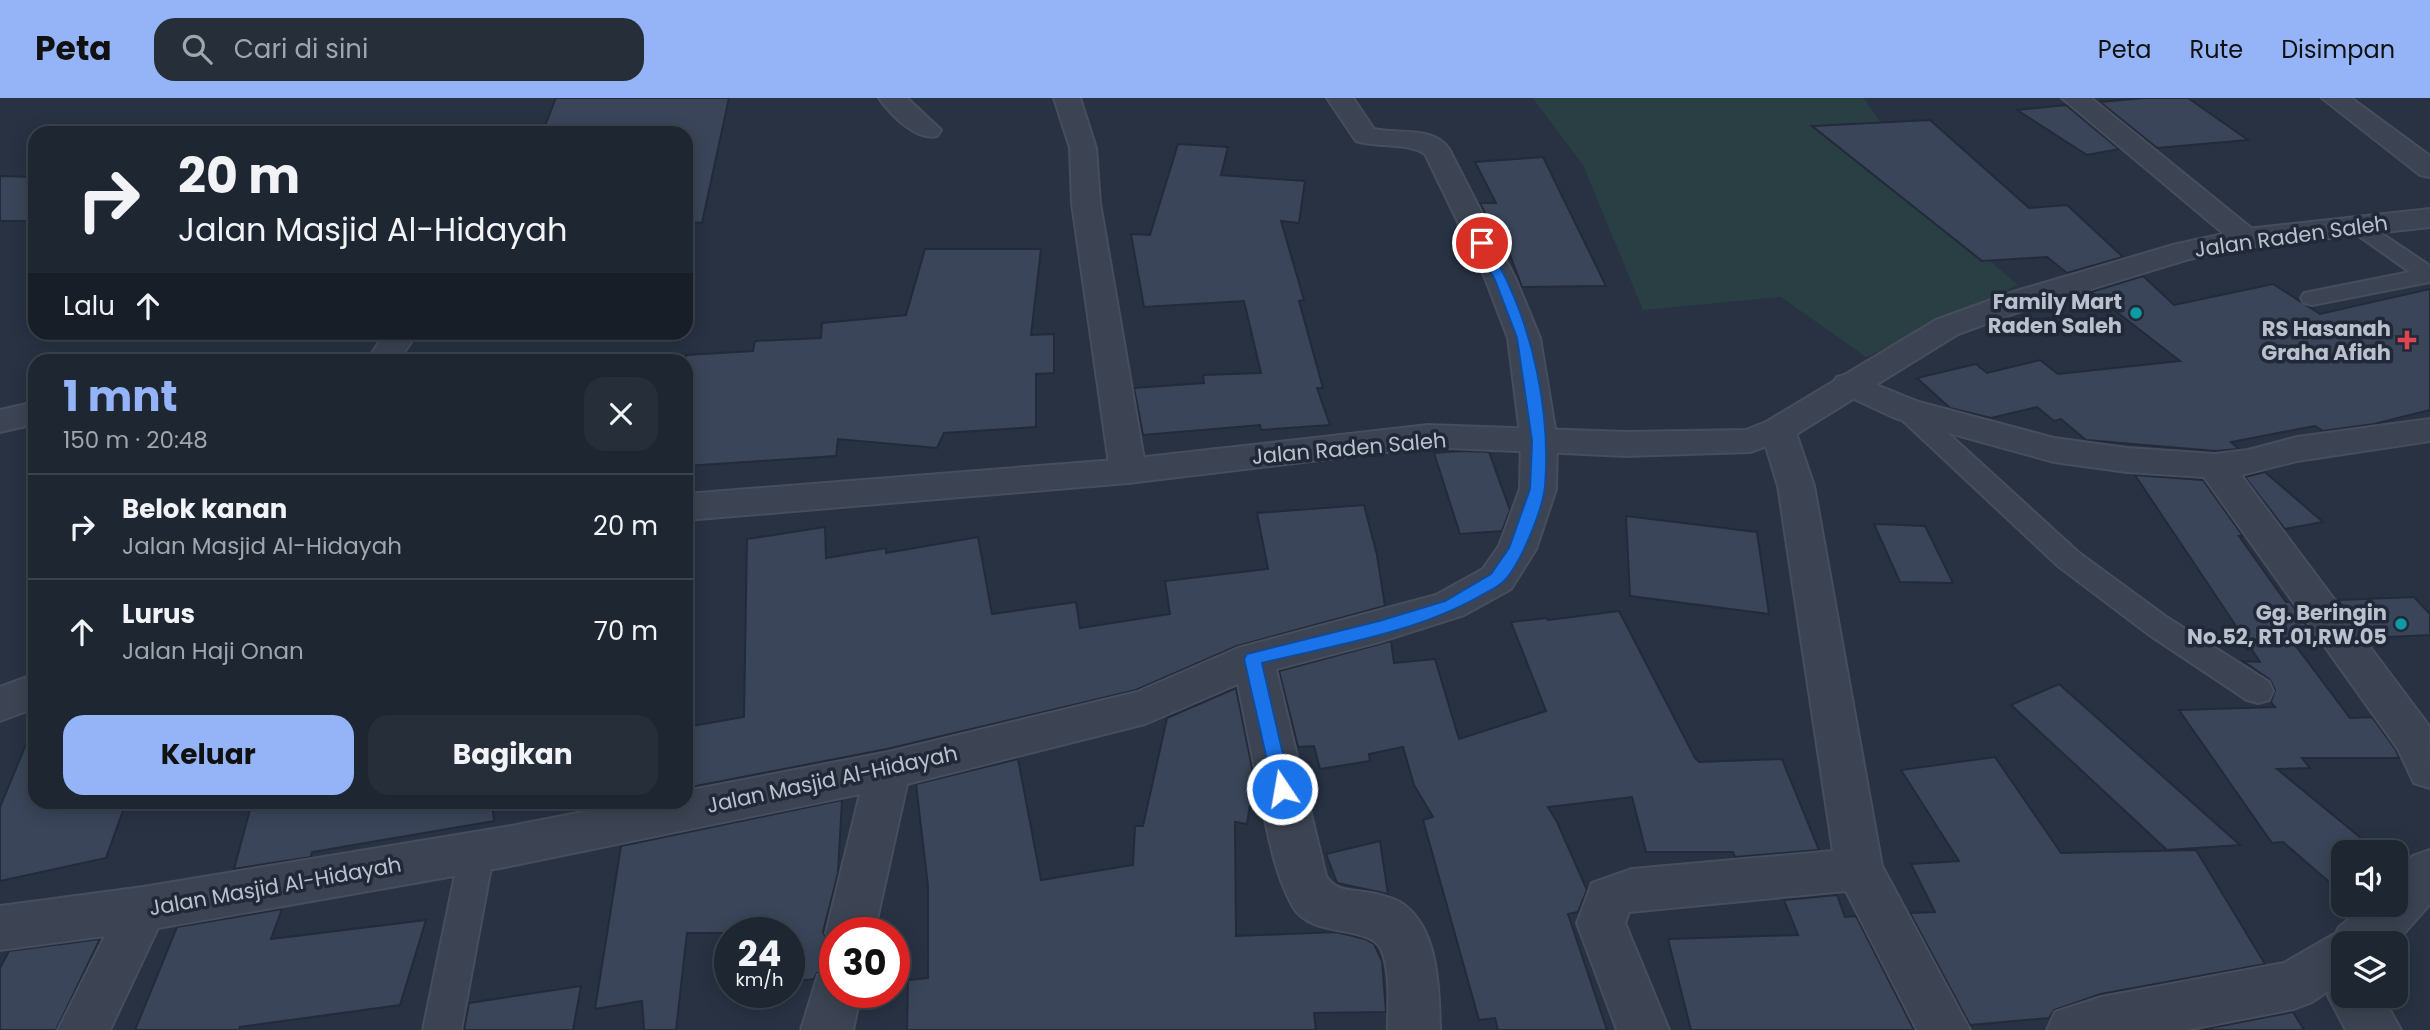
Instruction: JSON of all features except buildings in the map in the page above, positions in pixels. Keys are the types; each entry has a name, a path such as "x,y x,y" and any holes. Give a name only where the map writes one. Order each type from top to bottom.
{"street":[{"path":"892,98 928,130"},
{"path":"1067,98 1083,148 1086,203 1128,471"},
{"name":"Jalan Masjid Al-Hidayah","path":"693,808 888,770 1145,707 1253,659 1379,627 1450,605 1497,579 1517,549 1538,489 1539,441 1524,338 1501,280 1436,149 1413,140 1381,139 1364,135 1340,98"},
{"path":"2075,98 2246,238"},
{"path":"2335,98 2430,169"},
{"name":"Jalan Raden Saleh","path":"693,506 1128,471 1428,436 1539,441 1750,441 1777,430 1849,384 1948,327 2024,299 2183,251 2246,238 2430,218"},
{"path":"1849,384 1907,410 2054,450 2126,460 2215,466 2248,462 2297,449 2430,430"},
{"path":"0,421 28,415"},
{"path":"1777,430 1796,486 1859,869 1944,1030"},
{"path":"2215,466 2414,738 2430,770"},
{"path":"1253,659 1299,868 1312,897 1324,906 1383,919 1393,925 1407,954 1412,977 1414,1030"},
{"path":"0,704 28,694"},
{"path":"854,917 888,770"},
{"name":"Jalan Masjid Al-Hidayah","path":"0,928 143,909 477,851 690,809"},
{"path":"1643,1030 1601,923 1609,898 1632,890 1859,869"},
{"path":"2375,931 2430,871"},
{"path":"84,1030 143,909"},
{"path":"2073,1030 2101,1022 2294,985 2331,972"},
{"path":"827,1030 832,1008"},
{"path":"2365,1008 2375,1030"}],"lane":[{"path":"2370,223 2429,268"},
{"path":"2312,298 2429,268"},
{"path":"1907,410 2068,559 2158,626 2258,691"},
{"path":"442,1030 477,851"}],"green space":[{"path":"1533,98 1864,98 1880,122 1833,128 2018,285 1866,357 1781,297 1643,310 1583,165"}],"place":[{"name":"Family Mart Raden Saleh","path":"2136,313"},
{"name":"RS Hasanah Graha Afiah","path":"2407,340"},
{"name":"Gg. Beringin No.52, RT.01,RW.05","path":"2401,624"}],"route":[{"path":"1282,789 1253,659 1379,627 1450,605 1497,579 1517,549 1538,489 1539,441 1524,338 1501,280 1482,243"}]}
